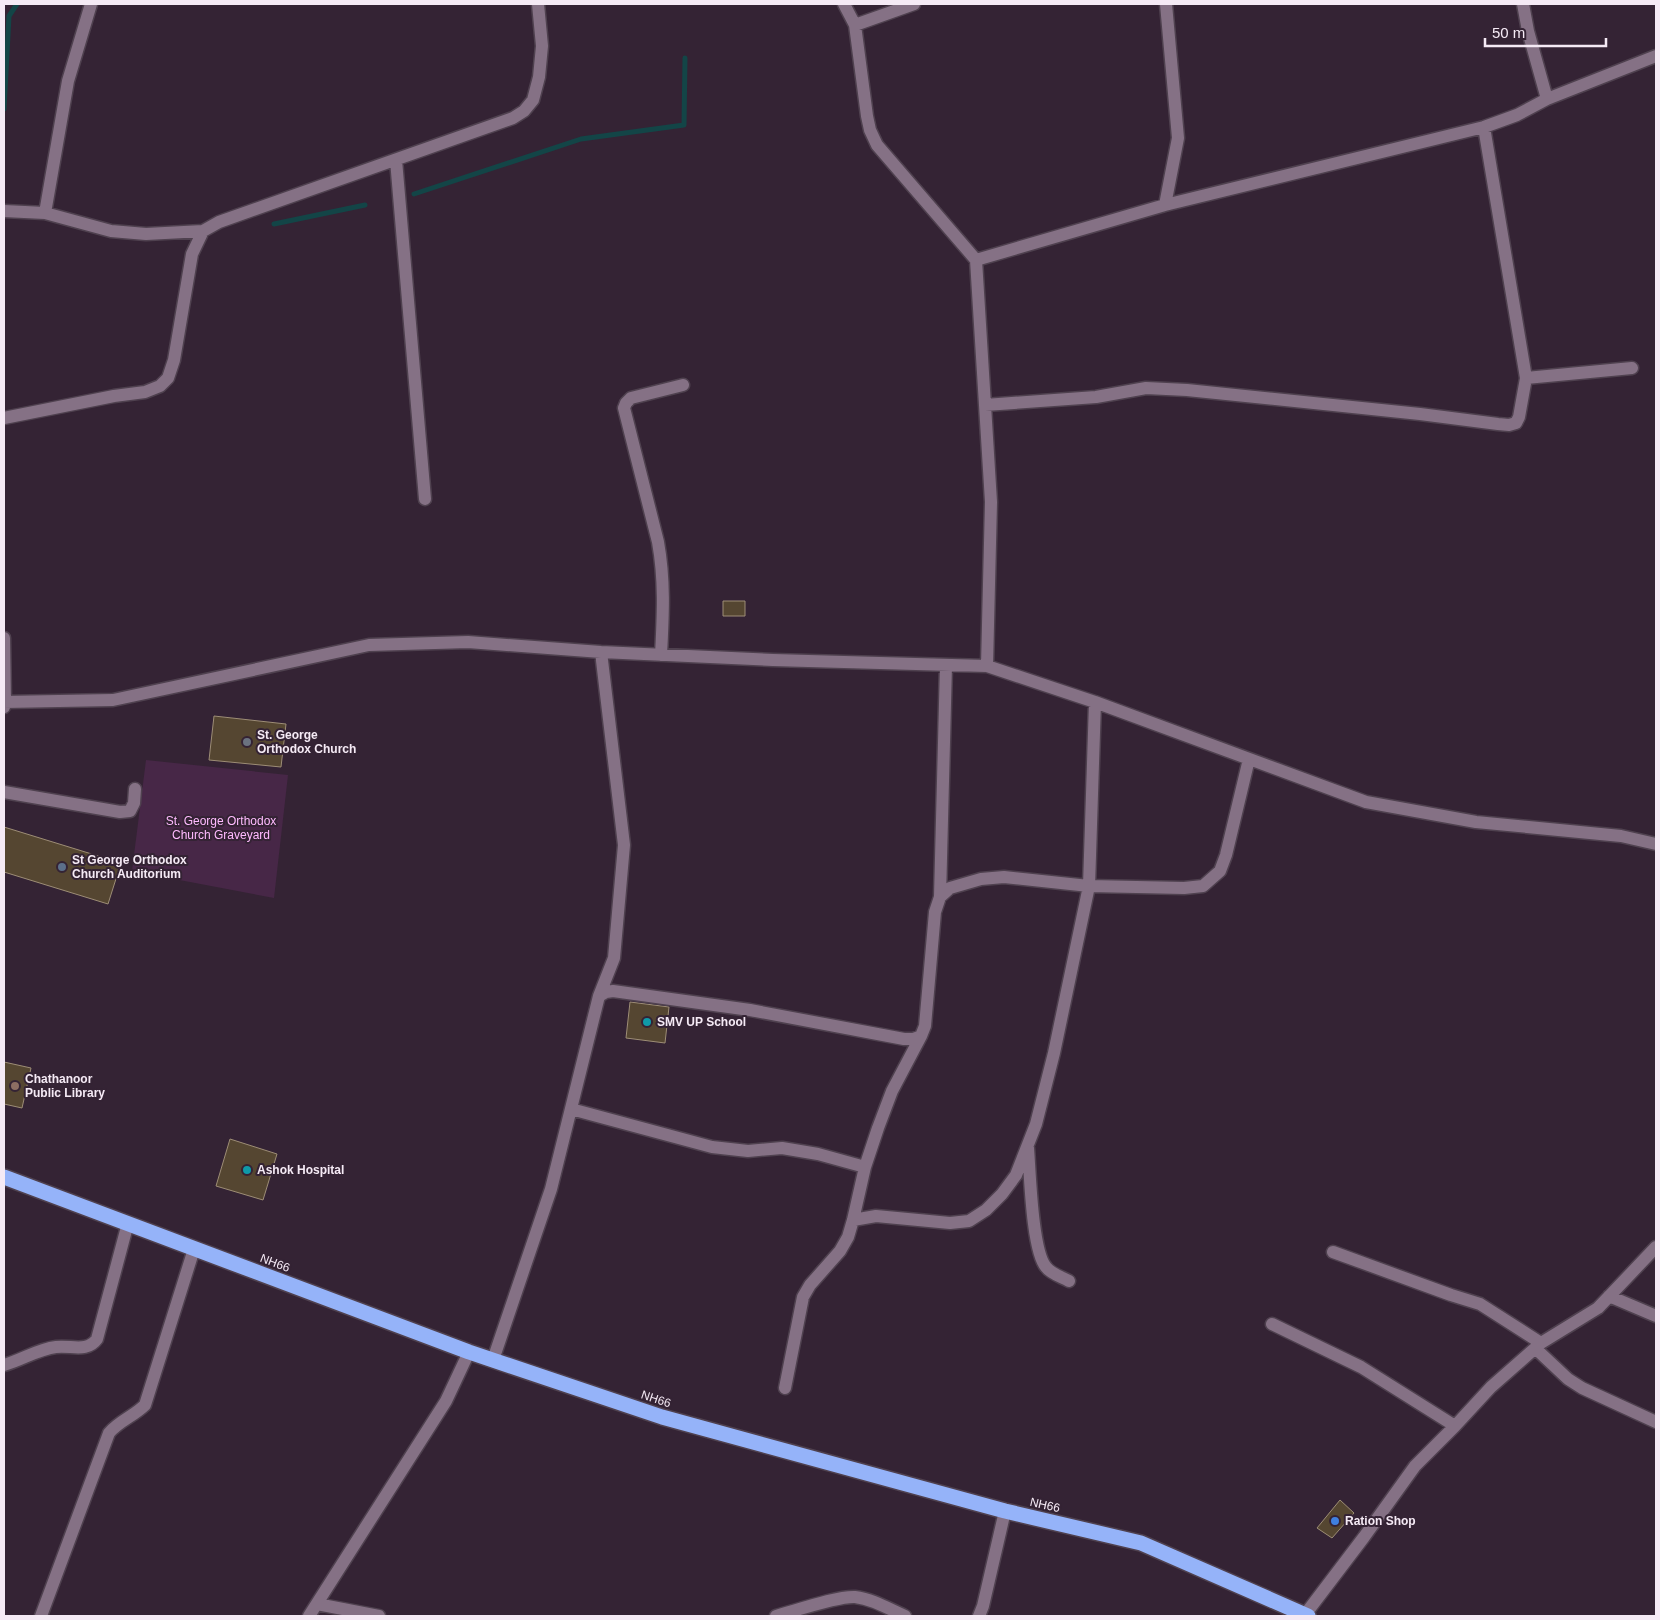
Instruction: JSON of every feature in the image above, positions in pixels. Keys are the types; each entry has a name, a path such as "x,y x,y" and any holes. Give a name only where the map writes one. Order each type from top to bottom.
{"highway":[{"name":"NH66","path":"4,1177 469,1352 662,1417 1005,1511 1141,1543 1305,1616"}],"street":[{"path":"45,213 68,81 92,4"},
{"path":"4,211 45,213 111,231 146,234 203,231 219,222 513,118 524,112 533,100 539,77 542,46 538,4"},
{"path":"844,4 855,25 866,116 876,145 976,260 992,502 987,666"},
{"path":"855,25 914,4"},
{"path":"1165,205 1178,138 1166,4"},
{"path":"1523,4 1528,31 1547,99"},
{"path":"976,260 1165,205 1484,127 1517,115 1547,99 1656,56"},
{"path":"985,405 1096,397 1146,388 1187,390 1509,425 1516,422 1519,417 1526,378 1484,127"},
{"path":"396,160 425,500"},
{"path":"4,418 114,396 145,392 160,386 168,378 174,360 192,254 203,231"},
{"path":"1526,378 1632,368"},
{"path":"661,655 664,585 662,562 624,408 631,398 683,385"},
{"path":"4,638 4,704 112,700 369,645 468,642 661,655 987,666 1095,702 1366,802 1476,822 1621,836 1656,844"},
{"path":"493,1360 550,1189 599,996 614,958 624,845 601,652"},
{"path":"785,1388 803,1297 810,1285 840,1251 848,1237 878,1128 892,1091 925,1026 935,912 940,897 946,665"},
{"path":"854,1220 876,1216 950,1224 969,1221 986,1210 1002,1194 1016,1175 1036,1124 1054,1053 1089,886 1095,702"},
{"path":"940,897 950,888 981,879 1004,877 1089,886 1184,888 1203,886 1220,871 1226,855 1249,759"},
{"path":"4,792 120,812 130,810 134,803 135,789"},
{"path":"599,996 613,991 750,1010 904,1039 913,1039 921,1036"},
{"path":"571,1109 712,1147 748,1151 782,1148 818,1154 866,1166"},
{"path":"1028,1146 1036,1239 1040,1258 1046,1268 1069,1281"},
{"path":"4,1365 56,1347 87,1348 93,1345 97,1339 128,1223"},
{"path":"1305,1616 1415,1466 1456,1426 1491,1387 1538,1346 1598,1308 1656,1247"},
{"path":"41,1616 109,1433 115,1426 134,1415 145,1405 194,1248"},
{"path":"1333,1252 1451,1296 1480,1304 1538,1346 1568,1379 1582,1388 1656,1422"},
{"path":"1609,1296 1656,1316"},
{"path":"1272,1324 1361,1367 1456,1426"},
{"path":"309,1616 446,1401 469,1352"},
{"path":"979,1616 1005,1511"},
{"path":"776,1616 854,1597 870,1600 905,1616"},
{"path":"317,1604 379,1616"}],"green space":[{"name":"St. George Orthodox Church Graveyard","path":"146,760 288,775 274,898 132,871"}],"building":[{"path":"723,601 745,601 745,616 723,616"},
{"name":"St. George Orthodox Church","path":"214,716 286,724 281,767 209,760"},
{"name":"St George Orthodox Church Auditorium","path":"4,827 121,863 108,904 4,872"},
{"name":"SMV UP School","path":"630,1002 669,1007 665,1043 626,1038"},
{"name":"Chathanoor Public Library","path":"4,1062 31,1068 22,1108 4,1104"},
{"name":"Ashok Hospital","path":"230,1139 277,1154 263,1200 216,1186"},
{"name":"Ration Shop","path":"1340,1500 1354,1513 1332,1538 1317,1528"}],"waterway":[{"path":"4,109 9,16 17,4"},
{"path":"414,194 581,139 684,125 685,58"},
{"path":"274,224 365,205"}],"place":[{"name":"St. George Orthodox Church","path":"247,742"},
{"name":"St George Orthodox Church Auditorium","path":"62,867"},
{"name":"SMV UP School","path":"647,1022"},
{"name":"Chathanoor Public Library","path":"15,1086"},
{"name":"Ashok Hospital","path":"247,1170"},
{"name":"Ration Shop","path":"1335,1521"}]}
